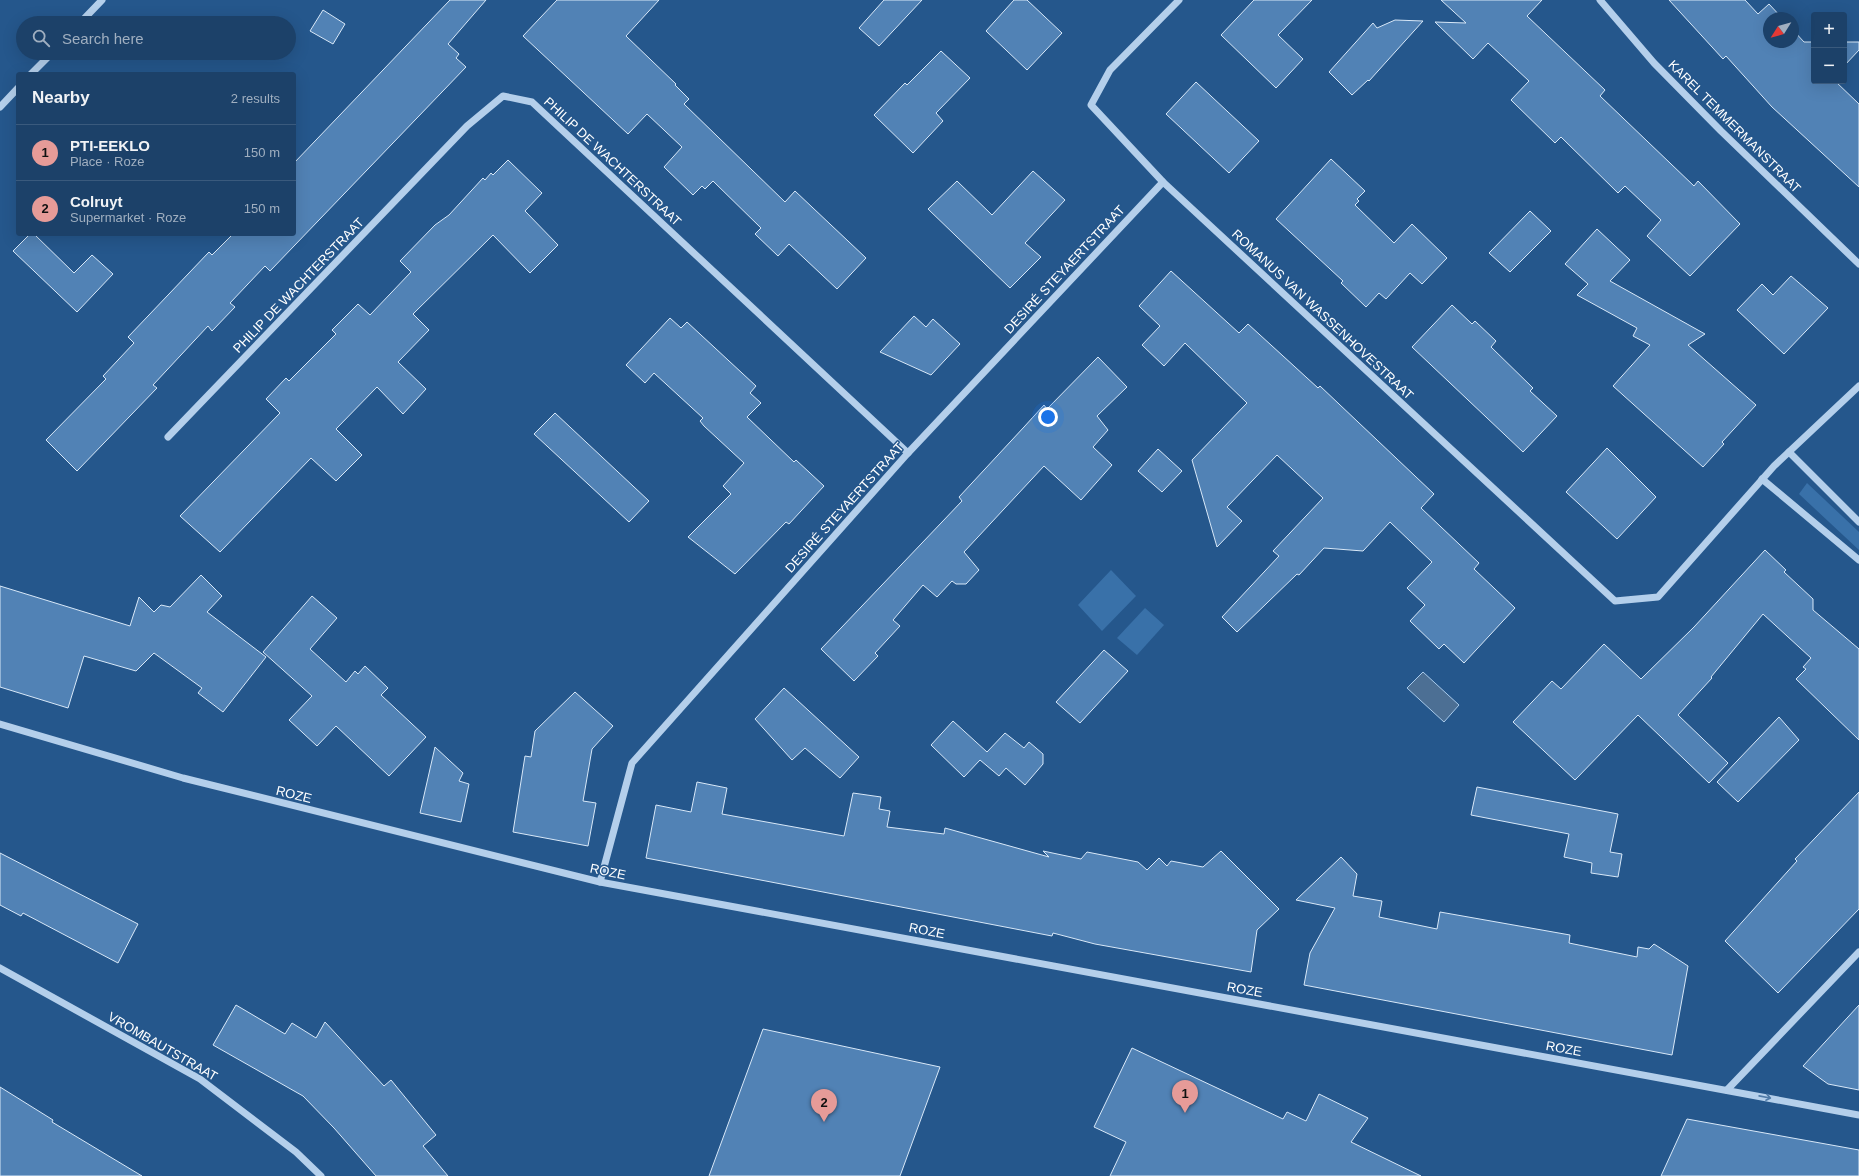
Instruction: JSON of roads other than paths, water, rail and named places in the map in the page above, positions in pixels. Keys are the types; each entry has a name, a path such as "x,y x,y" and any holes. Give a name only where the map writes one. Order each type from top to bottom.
{"street":[{"path":"87,16 102,0"},
{"name":"ROMANUS VAN WASSENHOVESTRAAT","path":"1179,0 1110,70 1091,105 1163,182 1615,601 1658,597 1762,480"},
{"name":"KAREL TEMMERMANSTRAAT","path":"1600,0 1654,63 1721,131 1859,264"},
{"path":"33,72 45,60"},
{"path":"0,107 16,90"},
{"name":"PHILIP DE WACHTERSTRAAT","path":"168,437 462,132 503,96 532,102 908,453"},
{"name":"DESIRÉ STEYAERTSTRAAT","path":"600,882 632,763 908,453 1163,182"},
{"path":"1859,386 1789,452 1762,480 1859,560"},
{"path":"1789,452 1859,522"},
{"name":"ROZE","path":"0,724 183,778 600,882 1859,1115"},
{"path":"1727,1090 1859,952"},
{"name":"VROMBAUTSTRAAT","path":"0,968 200,1079 296,1152 321,1176"}],"place":[{"name":"PTI-EEKLO","path":"1185,1113"},
{"name":"Colruyt","path":"824,1122"}]}
